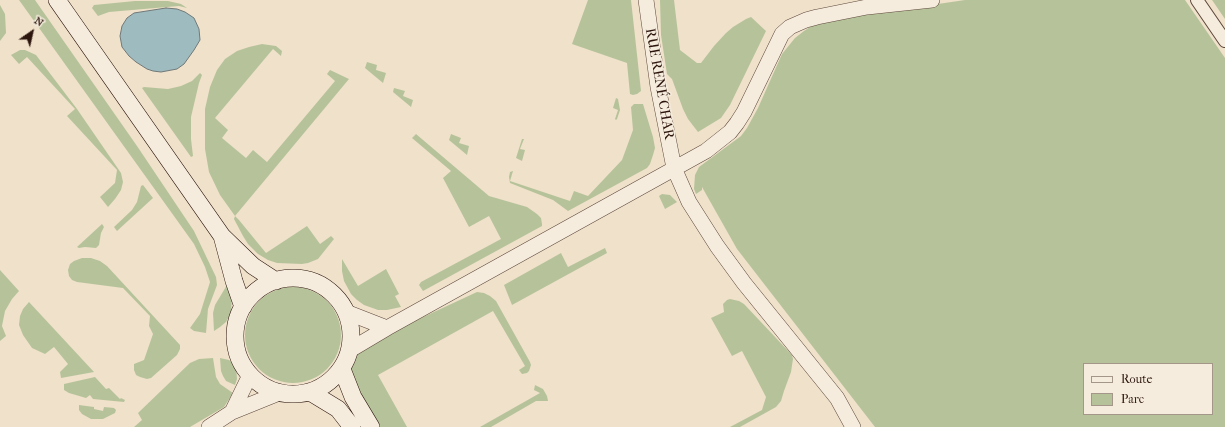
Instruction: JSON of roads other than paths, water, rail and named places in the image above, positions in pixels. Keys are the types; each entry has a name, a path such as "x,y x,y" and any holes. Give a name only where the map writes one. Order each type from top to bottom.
{"main road":[{"path":"56,0 222,236 253,266 276,281"},
{"path":"222,236 234,281 243,307"},
{"path":"292,278 302,279 323,286 337,297 346,312 352,331 350,350 342,369 328,383 310,392 295,395 279,393 263,386 250,375 243,365 238,353 235,339 236,325 243,307 252,295 263,287 276,281 292,278"},
{"path":"342,369 353,397 371,427"},
{"path":"310,392 338,409 352,427"}],"street":[{"name":"RUE RENÉ CHAR","path":"646,0 658,87 674,168 689,202 717,246 744,283 836,398 853,427"},
{"path":"350,350 706,151 734,128 744,112 782,34 790,27 817,17 867,8 932,0"},
{"path":"1197,0 1225,41"},
{"path":"346,312 387,328"},
{"path":"232,412 250,375"},
{"path":"209,427 232,412 279,393"}],"water":[{"path":"166,8 177,9 194,18 199,29 200,40 184,64 177,69 161,72 153,71 136,62 122,47 120,36 122,26 127,18 134,13"}]}
